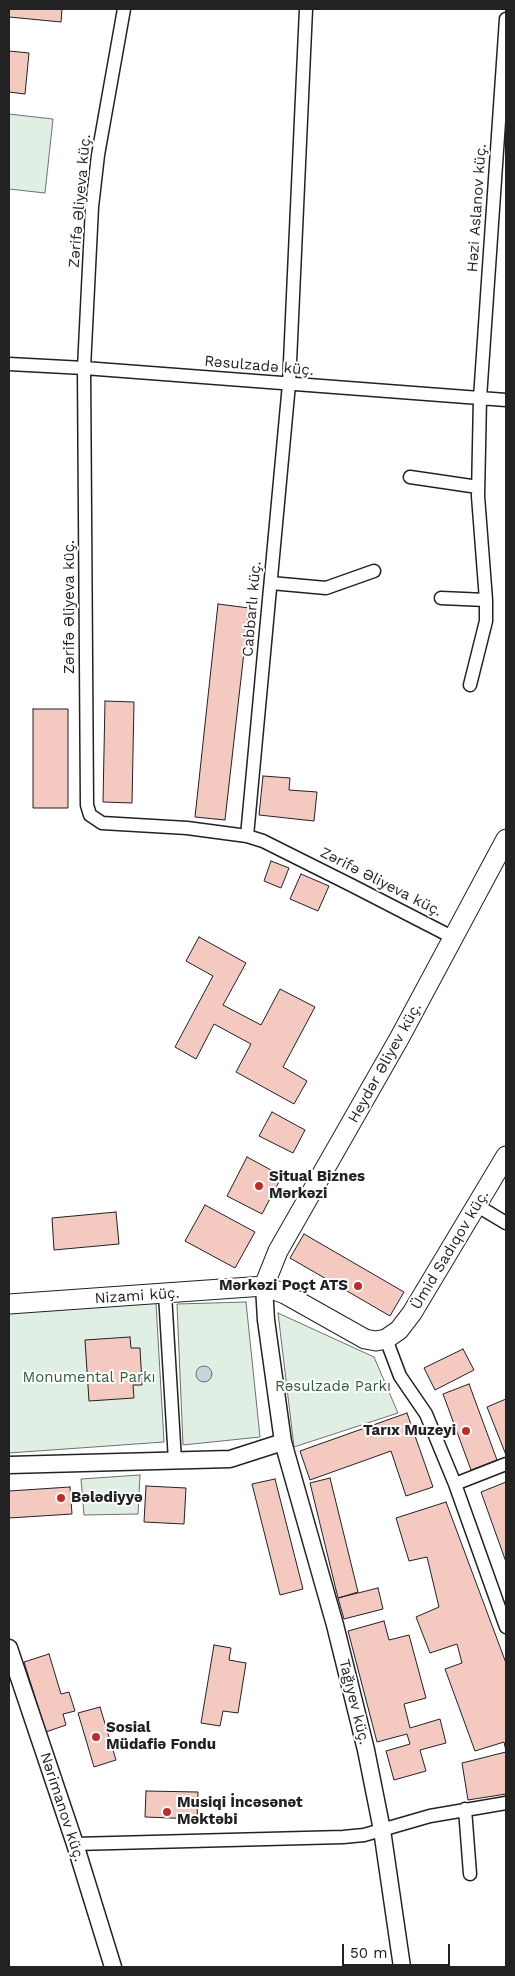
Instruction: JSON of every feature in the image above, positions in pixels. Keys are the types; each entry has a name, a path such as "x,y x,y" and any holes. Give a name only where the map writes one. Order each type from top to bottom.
{"main road":[{"name":"Heydər Əliyev küç.","path":"264,1286 278,1251 454,938 506,839"},
{"name":"Ümid Sadıqov küç.","path":"386,1339 399,1330 412,1313 506,1156"},
{"name":"Nizami küç.","path":"9,1304 264,1286"},
{"path":"264,1286 285,1294 365,1339 376,1341 386,1339"}],"street":[{"name":"Zərifə Əliyeva küç.","path":"124,9 98,156 92,208 84,368 87,805 90,815 102,823 186,828 247,836 263,841 454,938"},
{"name":"Cabbarlı küç.","path":"247,836 289,384 306,9"},
{"name":"Həzi Aslanov küç.","path":"470,685 486,621 478,487 480,398 506,20"},
{"name":"Rəsulzadə küç.","path":"9,364 506,400"},
{"path":"410,477 478,487"},
{"path":"271,583 326,588 374,571"},
{"path":"441,598 486,600"},
{"path":"476,1205 506,1223"},
{"name":"Tağıyev küç.","path":"264,1286 283,1442 334,1625 366,1750 382,1830 402,1967"},
{"path":"165,1294 175,1461"},
{"path":"386,1339 394,1362 426,1414 456,1484 506,1627"},
{"path":"9,1465 230,1459 283,1442"},
{"path":"456,1484 506,1464"},
{"name":"Nərimanov küç.","path":"9,1648 75,1844 113,1967"},
{"path":"75,1844 343,1837 382,1830 430,1816 506,1803"},
{"path":"465,1809 470,1874"}],"green space":[{"path":"9,114 53,119 45,193 9,189"},
{"path":"246,1302 260,1437 183,1445 177,1304"},
{"name":"Monumental Parkı","path":"156,1303 164,1442 9,1453 9,1313"},
{"name":"Rəsulzadə Parkı","path":"278,1313 374,1357 398,1413 294,1447"},
{"path":"140,1475 138,1514 84,1515 81,1479"}],"shaded area":[{"path":"204,1366 212,1374 204,1382 196,1374"}],"building":[{"path":"9,9 62,9 61,22 9,17"},
{"path":"9,51 29,53 25,94 9,92"},
{"path":"218,604 249,608 225,820 195,817"},
{"path":"105,701 134,702 132,803 103,802"},
{"path":"33,709 68,709 68,808 33,808"},
{"path":"263,776 290,778 289,790 317,792 314,821 259,815"},
{"path":"271,861 289,868 281,888 264,881"},
{"path":"301,874 329,886 318,911 290,899"},
{"path":"199,937 246,963 223,1005 261,1025 280,989 315,1007 283,1067 307,1081 294,1104 236,1072 251,1044 214,1024 196,1059 175,1047 213,976 186,961"},
{"path":"272,1112 305,1130 293,1153 259,1136"},
{"path":"247,1157 282,1176 262,1214 227,1196"},
{"path":"205,1205 255,1232 235,1268 185,1241"},
{"path":"116,1212 119,1244 54,1250 52,1218"},
{"path":"304,1234 404,1292 390,1316 290,1258"},
{"path":"130,1337 131,1348 140,1348 142,1385 133,1385 134,1398 89,1401 85,1340"},
{"path":"463,1349 474,1370 435,1390 424,1368"},
{"path":"469,1384 497,1460 471,1470 443,1394"},
{"path":"506,1399 506,1455 487,1407"},
{"path":"407,1413 433,1487 406,1496 391,1451 310,1480 300,1451"},
{"path":"330,1478 358,1592 338,1598 310,1483"},
{"path":"275,1479 303,1589 280,1595 252,1484"},
{"path":"506,1482 506,1562 481,1492"},
{"path":"146,1486 186,1488 184,1524 144,1522"},
{"path":"70,1487 72,1514 9,1518 9,1491"},
{"path":"446,1502 506,1663 506,1751 504,1742 475,1751 445,1669 462,1663 457,1644 430,1653 416,1617 439,1607 427,1557 409,1561 396,1518"},
{"path":"378,1588 383,1609 344,1619 338,1598"},
{"path":"384,1621 389,1640 409,1635 426,1698 404,1704 410,1728 440,1719 446,1743 420,1750 426,1771 394,1780 386,1751 410,1744 407,1734 377,1742 348,1631"},
{"path":"214,1645 231,1648 229,1660 246,1663 238,1713 223,1711 220,1726 201,1723"},
{"path":"49,1654 61,1694 69,1692 75,1711 63,1714 66,1725 46,1732 24,1662"},
{"path":"100,1707 116,1760 94,1767 78,1713"},
{"path":"506,1752 506,1794 468,1800 462,1763"},
{"path":"146,1791 198,1792 197,1819 145,1817"}],"place":[{"name":"Situal Biznes Mərkəzi","path":"259,1186"},
{"name":"Mərkəzi Poçt ATS","path":"358,1286"},
{"name":"Tarıx Muzeyi","path":"466,1431"},
{"name":"Bələdiyyə","path":"61,1498"},
{"name":"Sosial Müdafiə Fondu","path":"96,1737"},
{"name":"Musiqi İncəsənət Məktəbi","path":"167,1812"}]}
